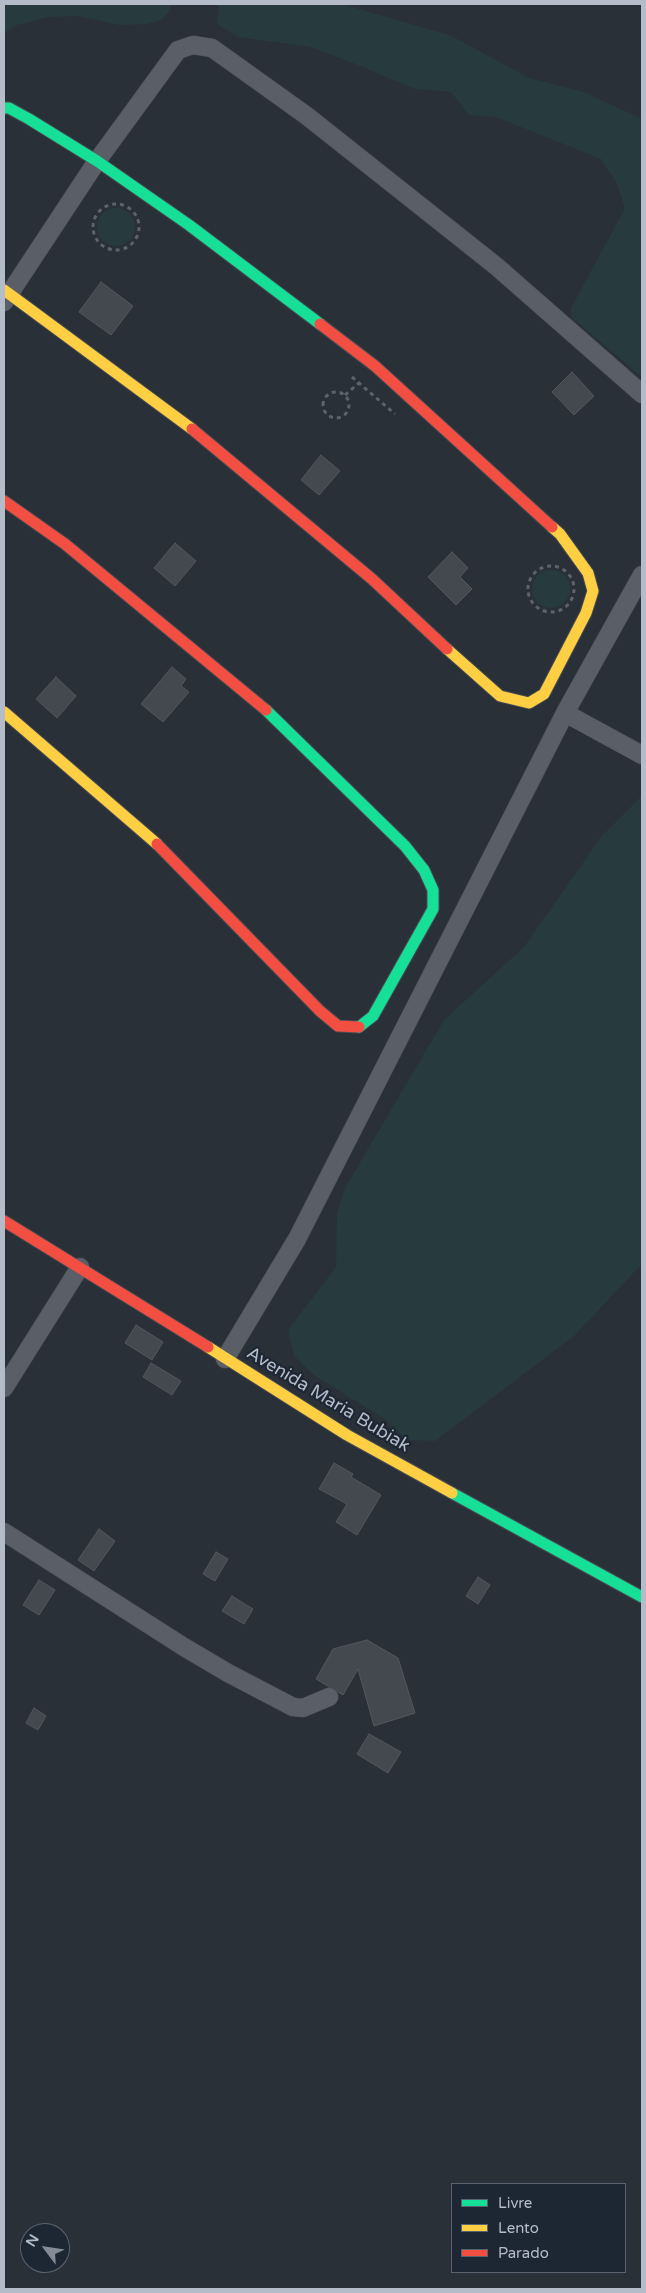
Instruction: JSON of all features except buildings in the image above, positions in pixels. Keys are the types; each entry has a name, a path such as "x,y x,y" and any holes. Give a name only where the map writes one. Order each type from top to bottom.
{"street":[{"path":"4,108 9,108 29,119 97,161 189,225 376,366 560,534 588,573 593,591 586,614 544,694 529,703 514,701 500,696 489,688 372,579 197,432 6,296 97,161 178,50 193,45 212,48 307,116 496,266 642,394"},
{"path":"4,501 65,544 255,699 405,846 424,870 433,890 433,909 373,1016 359,1027 338,1026 320,1011 160,847 4,712"},
{"path":"226,1359 297,1239 565,713 641,579"},
{"path":"565,713 642,755"},
{"name":"Avenida Maria Bubiak","path":"4,1221 347,1435 642,1597"},
{"path":"4,1388 80,1267"},
{"path":"4,1532 191,1651 293,1707 303,1708 329,1697"}],"path":[{"path":"136,215 139,222 138,236 129,246 116,250 108,249 97,240 92,226 98,212 104,207 118,204 125,206 136,215 142,217"},
{"path":"345,371 396,415"},
{"path":"345,395 359,383"},
{"path":"340,392 345,395 349,400 348,412 338,418 327,415 322,404 328,394 340,392"},
{"path":"557,558 560,567 571,577 574,584 573,597 564,608 558,611 544,611 532,602 529,595 530,580 534,574 546,566 560,567"}],"green space":[{"path":"4,4 171,4 170,11 161,20 147,24 119,25 78,16 48,17 17,25 4,32"},
{"path":"219,4 339,4 349,6 452,36 529,78 584,92 642,119 642,377 571,317 571,308 625,208 616,182 601,159 496,117 469,115 451,92 415,89 311,47 238,37 217,24"},
{"path":"116,208 130,213 135,227 130,241 116,246 102,241 97,227 102,213"},
{"path":"551,570 565,575 570,589 565,603 551,608 537,603 532,589 537,575"},
{"path":"642,796 642,1264 574,1336 435,1441 407,1440 386,1420 314,1375 294,1356 288,1330 336,1267 337,1214 345,1188 444,1020 524,947 601,837"}],"traffic: fast":[{"path":"4,108 9,108 29,119 97,161 189,225 320,324"},
{"path":"266,710 405,846 424,870 433,890 433,909 373,1016 359,1027"},
{"path":"452,1493 642,1597"}],"traffic: slow":[{"path":"4,290 192,429"},
{"path":"447,649 500,696 529,703 544,694 586,613 593,591 588,573 560,534 552,527"},
{"path":"4,712 157,844"},
{"path":"208,1347 347,1435 452,1493"}],"traffic: jam":[{"path":"320,324 375,366 552,527"},
{"path":"192,429 372,579 447,649"},
{"path":"4,501 65,544 266,710"},
{"path":"157,844 320,1011 338,1026 359,1027"},
{"path":"4,1221 208,1347"}]}
